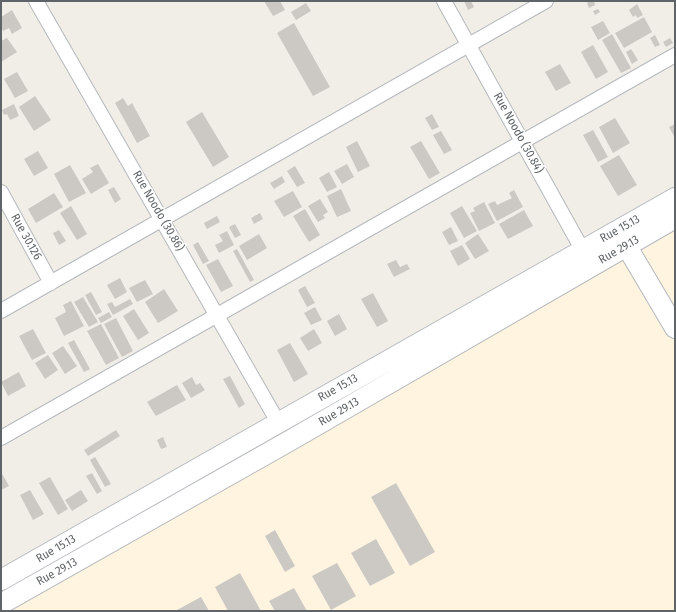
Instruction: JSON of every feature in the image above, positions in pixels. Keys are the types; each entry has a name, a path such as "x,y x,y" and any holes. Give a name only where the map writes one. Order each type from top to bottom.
{"main road":[{"name":"Rue 15.13","path":"1,580 278,422 587,258 622,238 675,198"},
{"name":"Rue 29.13","path":"622,238 675,218"},
{"path":"622,238 675,328"},
{"name":"Rue 29.13","path":"1,604 291,440 587,258"}],"street":[{"name":"Rue Noodo (30.86)","path":"36,1 218,315 278,422"},
{"name":"Rue Noodo (30.84)","path":"444,1 587,258"},
{"path":"1,311 546,1"},
{"path":"1,438 675,56"},
{"name":"Rue 30.126","path":"1,192 51,283"}],"shaded area":[{"path":"675,218 675,611 1,611"}],"building":[{"path":"264,1 280,1 285,10 273,16"},
{"path":"464,1 471,1 474,7 468,10"},
{"path":"594,1 595,5 589,8 587,3"},
{"path":"306,3 311,11 296,20 291,12"},
{"path":"637,4 643,15 637,18 636,15 633,17 629,10"},
{"path":"598,9 600,12 595,15 593,11"},
{"path":"12,10 22,28 12,34 9,28 3,31 1,27 1,17"},
{"path":"644,17 652,32 624,48 615,33"},
{"path":"603,21 610,33 598,40 591,27"},
{"path":"294,23 330,87 313,96 277,33"},
{"path":"612,34 631,68 621,73 602,40"},
{"path":"655,35 660,45 655,47 650,38"},
{"path":"7,38 17,52 1,62 1,41"},
{"path":"670,38 673,43 666,47 663,42"},
{"path":"593,45 608,72 596,79 581,52"},
{"path":"631,49 638,60 632,64 626,52"},
{"path":"560,64 571,83 556,91 545,72"},
{"path":"17,72 28,91 15,98 4,79"},
{"path":"35,96 51,120 34,131 19,107"},
{"path":"123,98 128,106 132,103 150,136 137,143 115,103"},
{"path":"14,104 19,116 10,120 7,114 4,115 2,110"},
{"path":"202,112 229,157 213,167 186,122"},
{"path":"432,114 439,127 432,130 425,118"},
{"path":"615,118 630,143 613,153 599,127"},
{"path":"675,124 675,138 669,127"},
{"path":"593,130 608,157 598,162 583,135"},
{"path":"441,131 452,150 444,154 433,135"},
{"path":"357,141 370,166 358,172 346,147"},
{"path":"421,141 440,173 429,179 410,147"},
{"path":"38,151 48,168 34,176 24,159"},
{"path":"619,155 637,185 618,196 600,166"},
{"path":"98,164 109,183 91,194 82,179 93,172 90,168"},
{"path":"347,164 354,177 342,184 334,171"},
{"path":"70,165 86,193 69,202 54,174"},
{"path":"295,166 305,183 297,187 287,171"},
{"path":"329,172 337,187 327,192 319,178"},
{"path":"282,176 285,182 274,189 270,183"},
{"path":"114,187 121,199 115,203 108,190"},
{"path":"341,189 351,211 337,217 327,196"},
{"path":"514,190 523,207 497,221 488,204 495,201 497,205 512,198 509,193"},
{"path":"293,191 302,207 284,217 274,201"},
{"path":"54,193 63,207 36,223 28,209"},
{"path":"320,199 328,212 323,215 325,218 318,222 308,206"},
{"path":"484,202 495,223 479,231 470,213 475,211 473,208"},
{"path":"71,206 87,234 77,240 60,213"},
{"path":"462,206 477,231 464,238 450,213"},
{"path":"305,209 320,235 309,242 293,216"},
{"path":"524,210 533,226 508,239 499,224"},
{"path":"260,213 263,219 254,224 251,218"},
{"path":"217,216 220,222 207,229 204,223"},
{"path":"235,224 241,235 235,238 229,227"},
{"path":"451,227 458,241 449,245 442,232"},
{"path":"59,230 66,241 59,245 53,233"},
{"path":"227,231 234,245 219,253 215,245 223,241 219,235"},
{"path":"259,234 267,248 247,260 239,246"},
{"path":"478,234 489,251 475,259 465,243"},
{"path":"198,242 209,261 203,264 193,245"},
{"path":"462,245 470,259 458,266 450,251"},
{"path":"237,249 254,280 250,282 233,251"},
{"path":"218,259 233,286 221,292 206,265"},
{"path":"396,260 400,267 407,264 410,269 394,277 387,264"},
{"path":"120,278 127,292 115,299 107,285"},
{"path":"145,280 153,294 137,302 129,288"},
{"path":"305,286 315,303 307,307 298,290"},
{"path":"164,289 178,311 158,323 145,302"},
{"path":"91,292 102,312 96,315 85,295"},
{"path":"373,293 388,321 377,327 361,299"},
{"path":"83,297 98,322 89,327 74,302"},
{"path":"130,299 133,304 113,315 107,304 112,302 115,307"},
{"path":"71,301 84,326 64,336 55,318 66,312 63,305"},
{"path":"315,307 322,320 311,325 304,313"},
{"path":"134,309 149,333 138,340 123,316"},
{"path":"109,312 112,317 101,323 98,318"},
{"path":"339,314 347,329 335,336 327,321"},
{"path":"116,318 133,351 122,357 104,324"},
{"path":"101,324 119,358 106,365 87,331"},
{"path":"33,329 46,353 32,360 19,336"},
{"path":"314,329 322,343 308,351 300,338"},
{"path":"74,340 90,369 84,372 68,343"},
{"path":"290,343 308,374 294,382 277,350"},
{"path":"63,346 77,366 65,374 52,353"},
{"path":"48,355 58,370 45,379 35,363"},
{"path":"19,372 26,386 8,396 1,382"},
{"path":"230,376 245,404 239,408 223,379"},
{"path":"192,377 196,385 200,383 205,390 191,398 182,383"},
{"path":"177,385 186,400 156,416 147,402"},
{"path":"116,430 120,436 88,456 84,450"},
{"path":"163,437 167,447 161,449 157,440"},
{"path":"95,457 111,484 105,487 90,460"},
{"path":"1,472 9,486 1,490"},
{"path":"92,473 102,491 97,494 86,476"},
{"path":"50,477 68,509 58,515 39,483"},
{"path":"396,483 435,552 410,566 371,497"},
{"path":"30,490 44,514 33,520 20,495"},
{"path":"81,490 88,501 72,511 65,500"},
{"path":"275,530 295,566 285,572 265,536"},
{"path":"376,539 395,573 370,586 351,553"},
{"path":"337,563 356,596 331,610 312,576"},
{"path":"240,573 261,611 228,611 215,587"},
{"path":"294,588 307,611 275,611 269,601"},
{"path":"201,597 209,611 175,611"}]}
